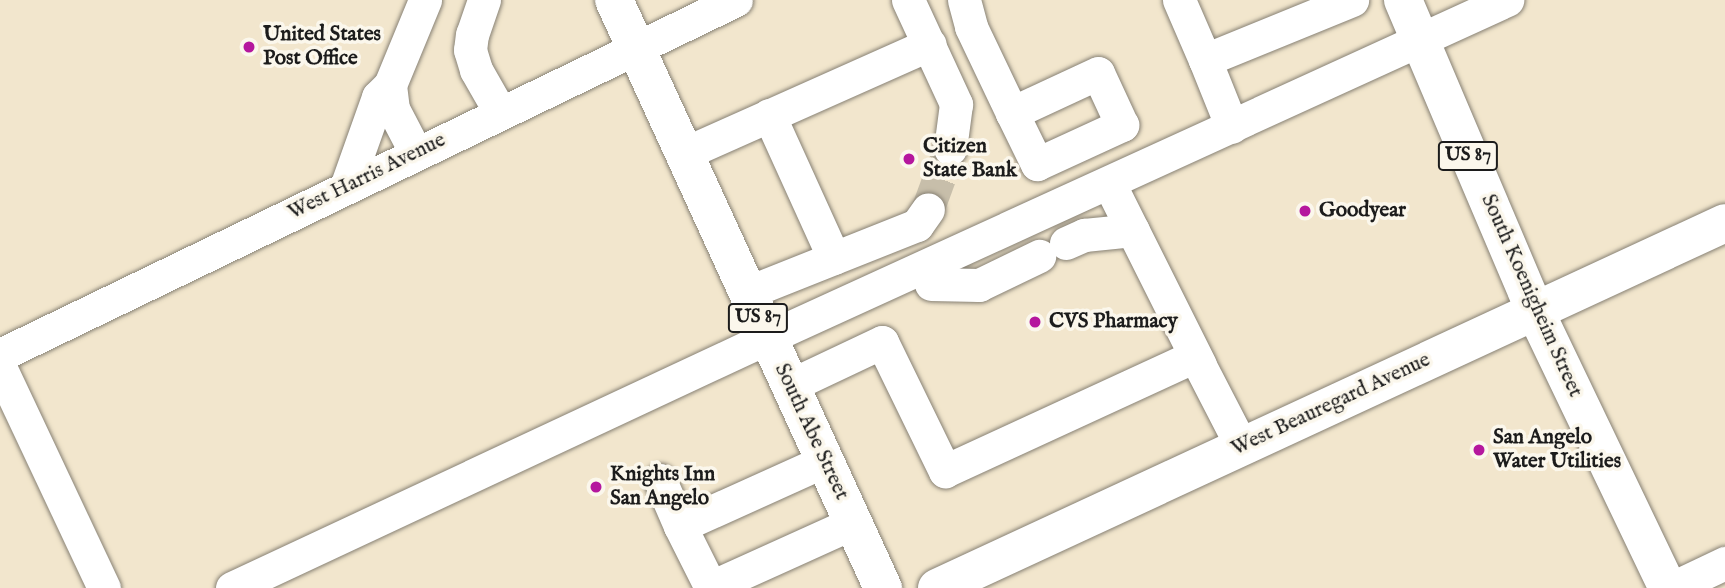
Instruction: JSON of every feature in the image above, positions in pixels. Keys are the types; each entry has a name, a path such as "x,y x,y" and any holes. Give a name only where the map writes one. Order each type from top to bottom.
{"main road":[{"name":"US 87","path":"614,0 634,46"},
{"name":"South Koenigheim Street","path":"1403,0 1535,311 1670,588"},
{"name":"South Abe Street","path":"634,46 883,588"},
{"name":"West Beauregard Avenue","path":"937,588 1725,223"}],"street":[{"path":"346,187 378,97 390,85 425,0"},
{"path":"484,0 472,34 470,50 476,70 500,112"},
{"name":"West Harris Avenue","path":"0,355 634,46 736,0"},
{"path":"908,0 956,104 950,149"},
{"path":"964,0 971,27 1012,113"},
{"path":"1179,0 1232,127"},
{"path":"1205,60 1352,0"},
{"path":"232,588 767,338 875,308 931,284 1114,192 1232,127 1507,0"},
{"path":"683,154 930,44"},
{"path":"390,85 393,109 416,153"},
{"path":"769,115 849,252 945,471 1195,356 1200,365"},
{"path":"1114,192 1242,447"},
{"path":"789,386 875,308 1114,192"},
{"path":"747,293 917,225 928,209"},
{"path":"931,284 979,285 1084,235 1133,230"},
{"path":"0,367 104,588"},
{"path":"680,526 824,461"},
{"path":"660,480 711,588 853,523"},
{"path":"1670,588 1725,563"}],"tunnel":[{"path":"928,209 950,149"}],"place":[{"name":"United States Post Office","path":"249,47"},
{"name":"Citizen State Bank","path":"909,159"},
{"name":"Goodyear","path":"1305,211"},
{"name":"CVS Pharmacy","path":"1035,322"},
{"name":"San Angelo Water Utilities","path":"1479,450"},
{"name":"Knights Inn San Angelo","path":"596,487"}]}
